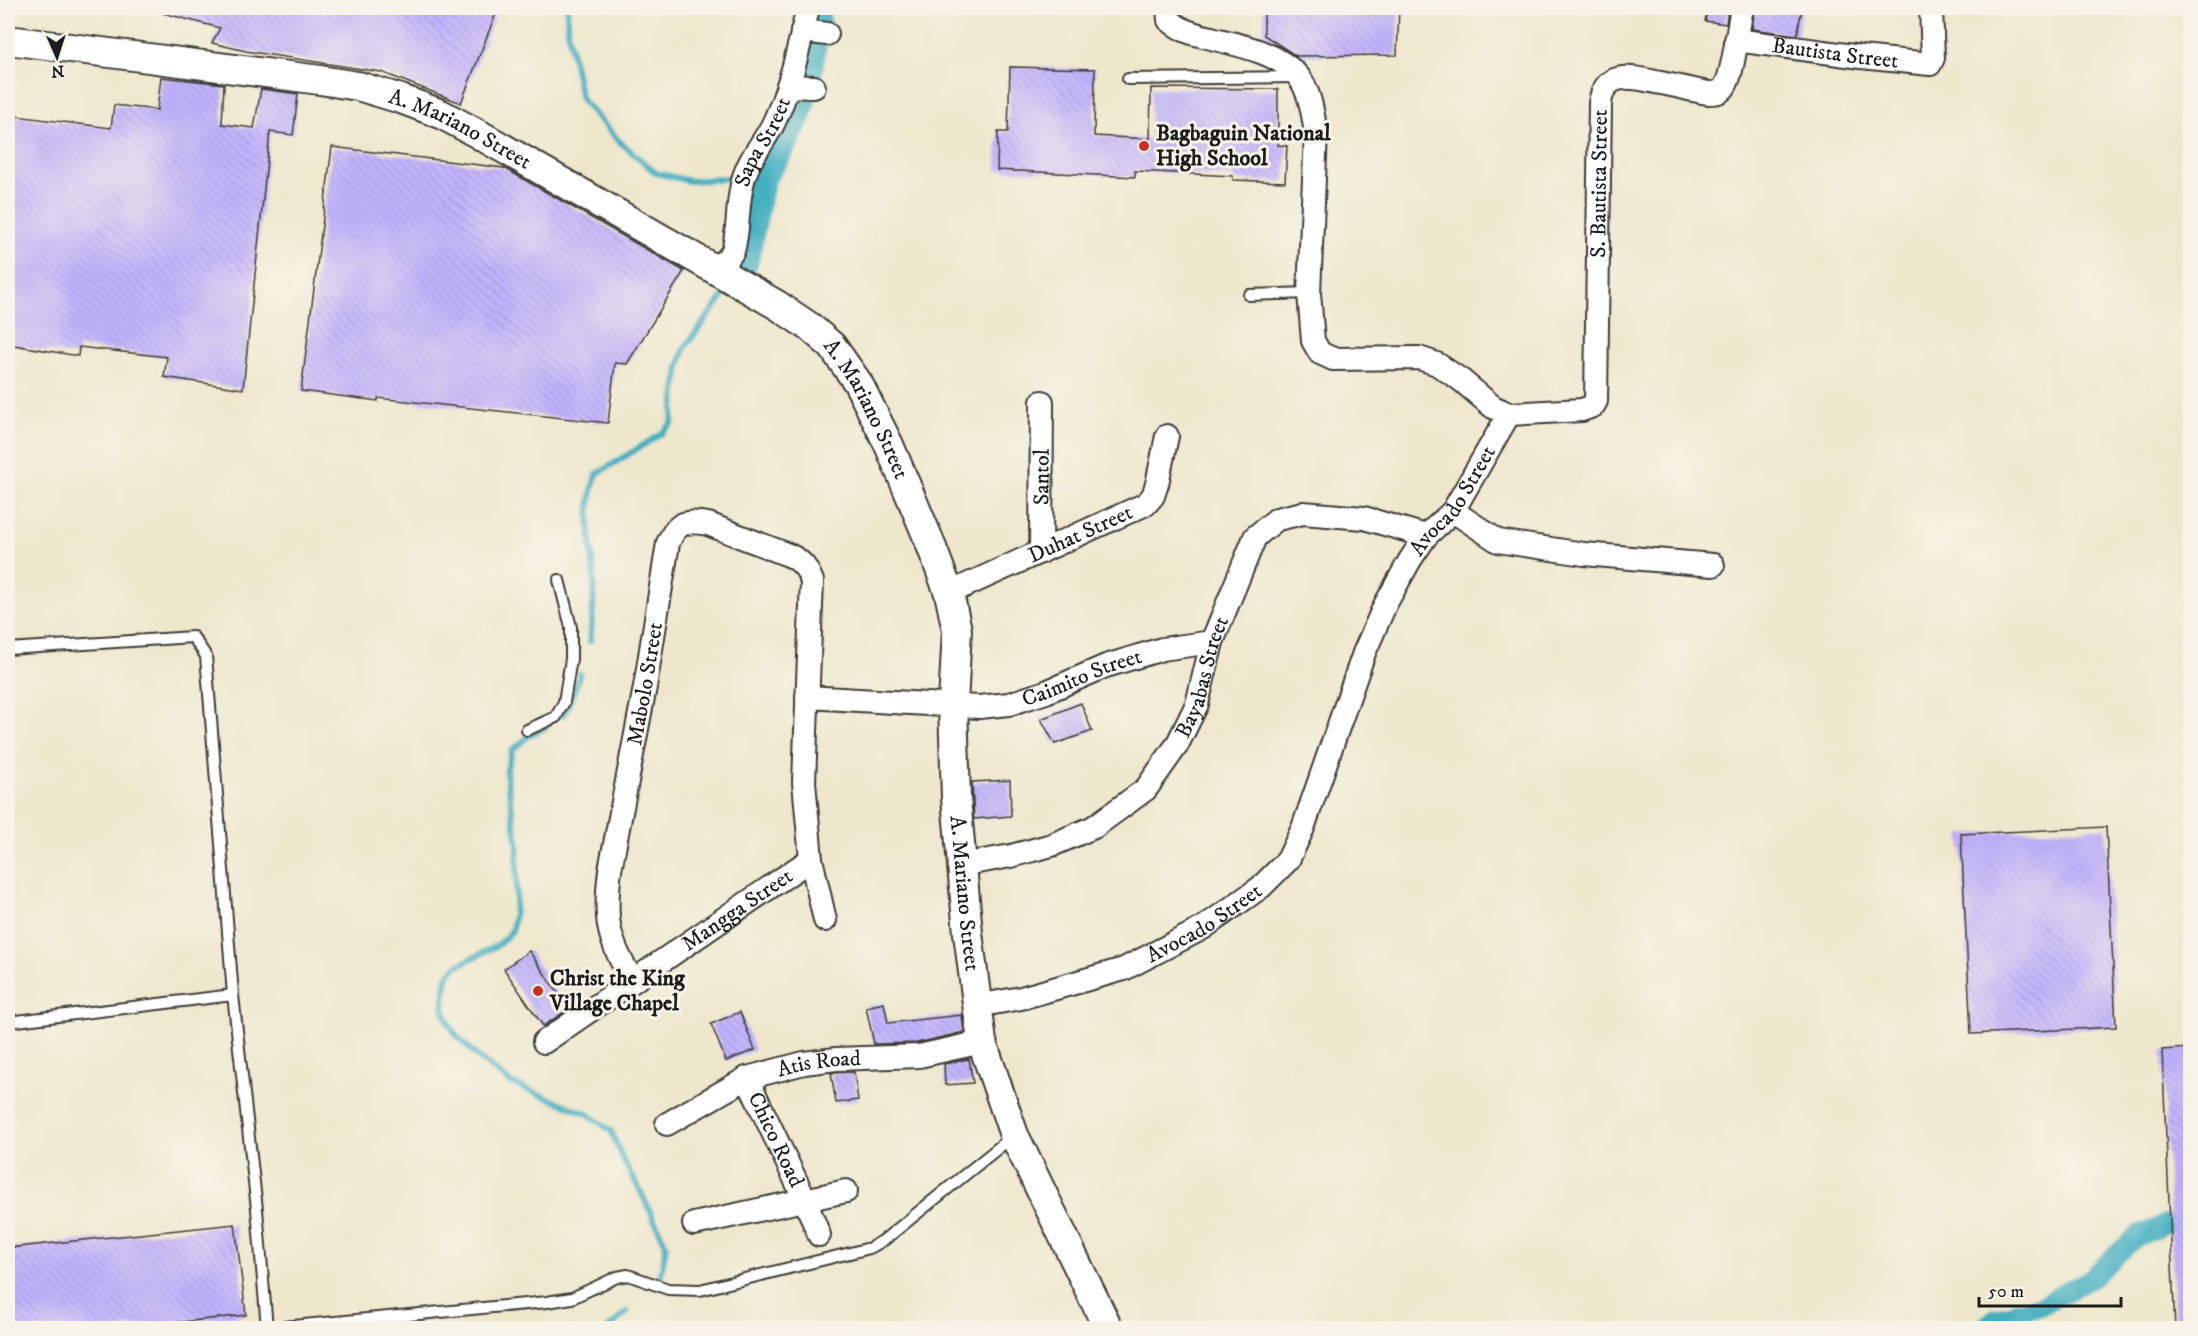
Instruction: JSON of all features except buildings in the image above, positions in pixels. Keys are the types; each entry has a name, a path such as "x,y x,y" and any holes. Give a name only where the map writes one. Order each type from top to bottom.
{"street":[{"name":"Sapa Street","path":"725,275 728,258 733,251 740,190 745,172 757,148 799,86 814,32 808,8"},
{"path":"1168,8 1169,20 1182,31 1248,47 1284,64 1300,77 1313,114 1316,133 1309,293 1313,341 1320,353 1333,359 1419,358 1437,364 1493,406 1509,414"},
{"name":"S. Bautista Street","path":"1509,414 1582,410 1593,406 1596,400 1602,91 1612,81 1630,77 1708,93 1718,92 1724,88 1730,76 1742,8"},
{"name":"Bautista Street","path":"1736,40 1930,64 1933,58 1931,8"},
{"name":"A. Mariano Street","path":"8,40 320,80 358,86 401,99 441,114 725,275 810,327 832,346 858,383 889,445 949,593 957,630 953,704 956,798 961,865 982,1042 1014,1136 1108,1329"},
{"name":"Santol","path":"1041,552 1042,402"},
{"name":"Avocado Street","path":"977,1006 1033,995 1124,969 1203,928 1261,887 1288,860 1303,828 1364,653 1385,606 1426,536 1453,511 1509,414"},
{"name":"Duhat Street","path":"949,593 1146,504 1155,490 1167,436"},
{"path":"1453,511 1498,541 1584,555 1713,564"},
{"name":"Bayabas Street","path":"961,865 1011,856 1052,845 1094,827 1146,789 1177,745 1197,704 1206,676 1212,642 1255,537 1277,519 1303,513 1364,519 1426,536"},
{"name":"Mabolo Street","path":"633,981 612,944 607,922 606,898 626,797 668,543 673,531 681,524 694,521 708,524 791,556 801,561 808,570"},
{"name":"Mangga Street","path":"808,570 812,581 812,593 804,782 811,859 825,920"},
{"name":"Caimito Street","path":"953,704 979,707 1009,704 1046,692 1106,666 1162,649 1212,642"},
{"path":"807,697 953,704"},
{"name":"Mangga Street","path":"544,1042 811,859"},
{"name":"Atis Road","path":"667,1124 747,1078 836,1059 920,1056 982,1042"},
{"name":"Chico Road","path":"747,1078 805,1200"},
{"name":"Chico Road","path":"694,1224 846,1191"},
{"path":"805,1200 819,1235"}],"lane":[{"path":"1128,79 1300,77"},
{"path":"1249,295 1309,293"},
{"path":"527,730 556,717 564,702 571,659 571,627 559,580"},
{"path":"8,649 193,637 206,656 233,995 269,1329 547,1302 572,1298 603,1282 628,1275 668,1289 700,1290 870,1248 884,1240 1014,1136"},
{"path":"8,1022 233,995"}],"waterway":[{"path":"567,8 568,33 581,99 619,141 656,173 690,181 731,178"},
{"path":"749,177 759,176 778,147 794,115 803,84 814,20"},
{"path":"742,260 759,176"},
{"path":"736,273 742,260"},
{"path":"590,641 594,584 589,512 597,474 661,434 672,423 679,367 685,347 731,286"},
{"path":"562,716 567,709 580,674"},
{"path":"546,727 529,736 512,750 506,773 518,845 516,900 512,931 498,945 455,967 447,977 443,1007 456,1035 480,1059 511,1083 588,1114 611,1131 666,1245 660,1280"},
{"path":"1983,1328 1996,1318 2042,1305 2090,1279 2136,1237 2164,1225"},
{"path":"609,1328 627,1312"}],"place":[{"name":"Bagbaguin National High School","path":"1144,146"},
{"name":"Christ the King Village Chapel","path":"538,991"}]}
